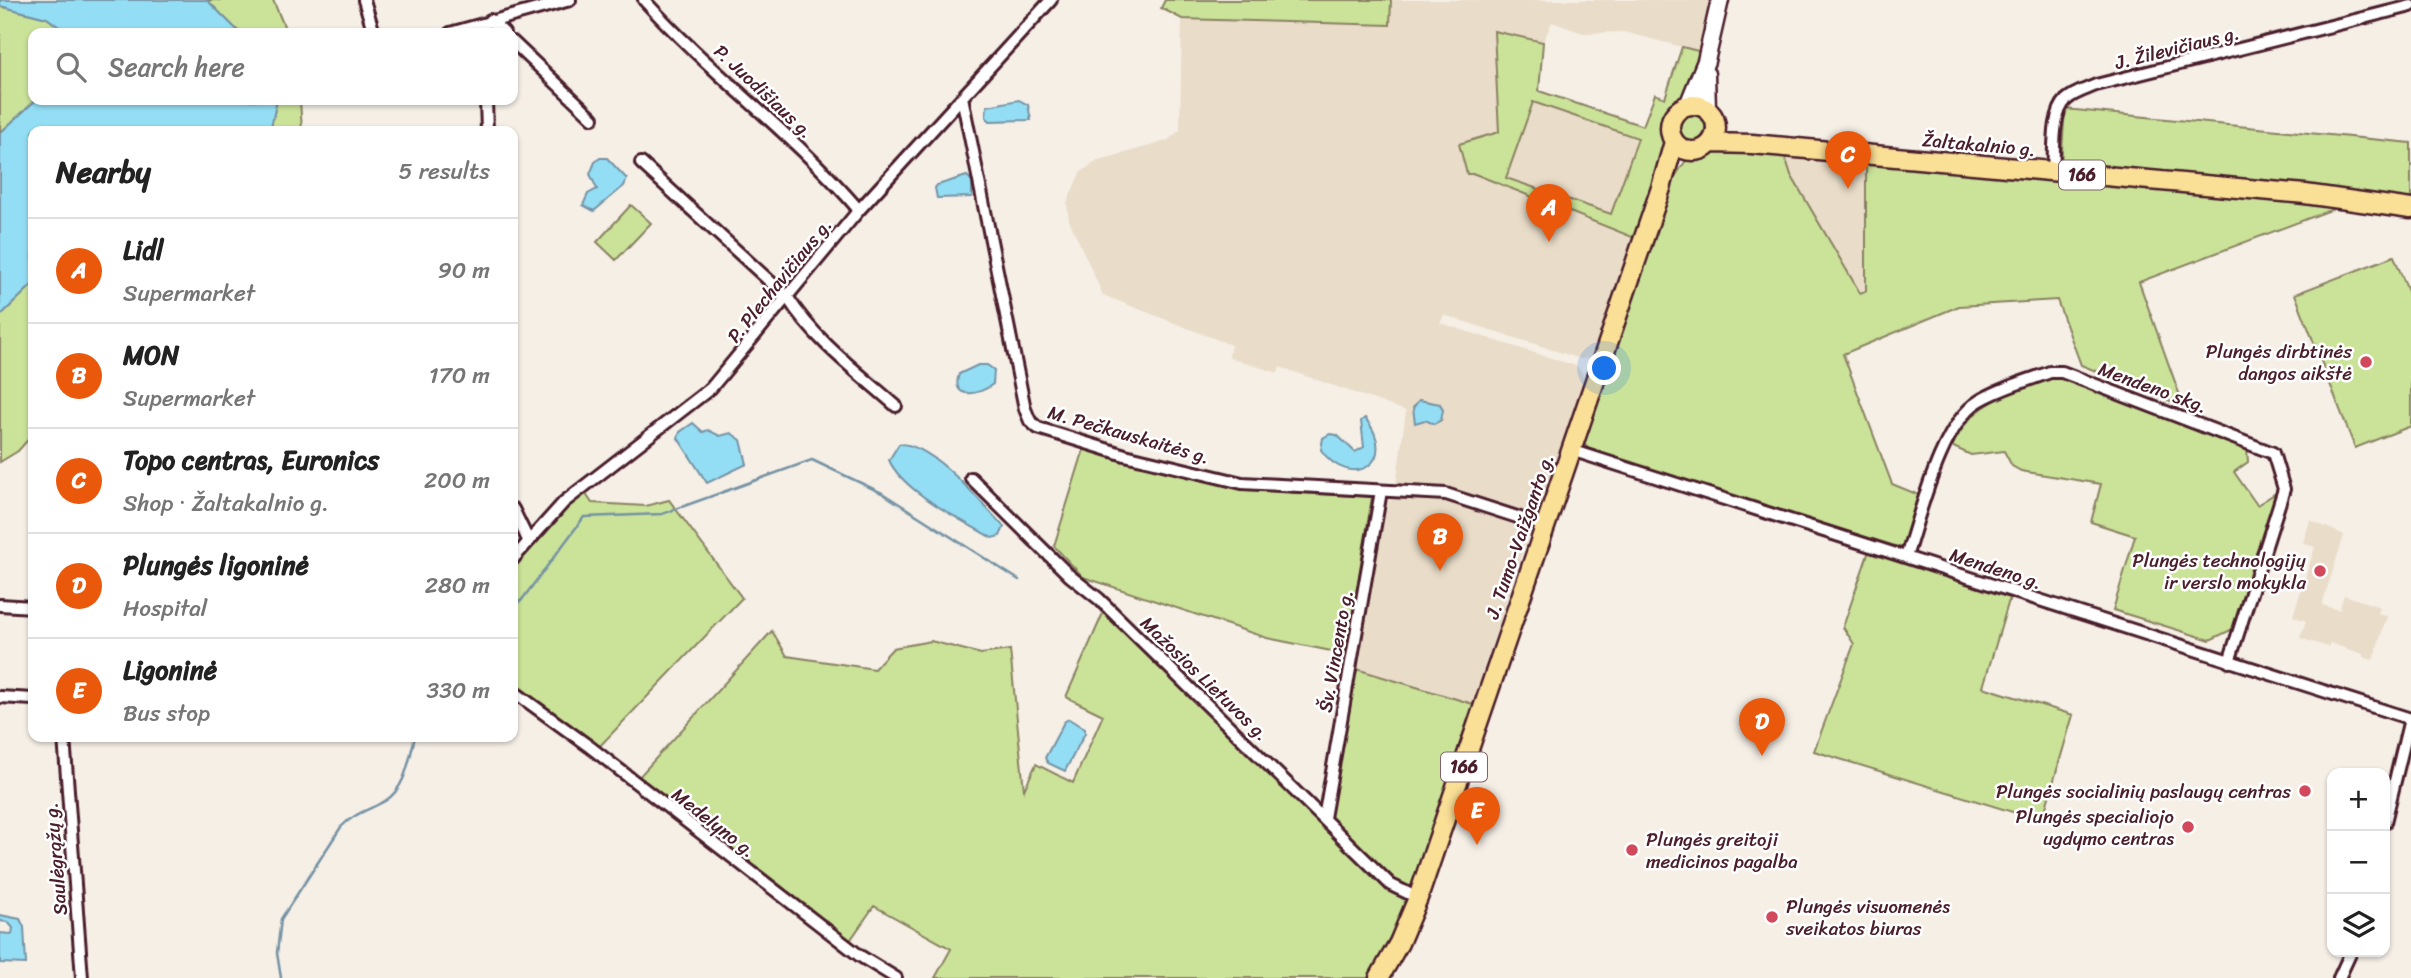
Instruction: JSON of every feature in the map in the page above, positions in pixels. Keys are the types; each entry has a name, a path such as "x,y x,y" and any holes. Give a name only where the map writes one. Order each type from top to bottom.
{"main road":[{"path":"1707,110 1688,105 1706,61 1720,0"},
{"path":"1681,147 1702,150 1714,135 1707,110 1706,61"},
{"name":"166","path":"1681,147 1670,121 1674,114 1688,105"},
{"name":"Žaltakalnio g.","path":"1714,135 1752,144 2305,194 2411,209"},
{"name":"J. Tumo-Vaižganto g.","path":"1418,898 1661,188 1681,147"},
{"name":"166","path":"1385,976 1418,898"}],"street":[{"path":"364,0 372,28"},
{"path":"486,25 569,0"},
{"name":"P. Juodišiaus g.","path":"644,0 677,35 778,125 859,210"},
{"name":"P. Plechavičiaus g.","path":"518,553 564,502 711,388 859,210 1051,0"},
{"name":"J. Žilevičiaus g.","path":"2053,172 2058,113 2065,101 2078,93 2096,85 2411,6"},
{"path":"518,47 593,118"},
{"name":"M. Pečkauskaitės g.","path":"962,97 1030,421 1038,428 1125,455 1242,483 1446,494 1545,526"},
{"path":"486,105 487,126"},
{"path":"641,163 788,298 797,312 834,350 896,406"},
{"name":"Mendeno skg.","path":"1906,557 1945,445 1964,414 1979,401 2050,372 2062,372 2273,453 2284,489 2229,662"},
{"name":"Mendeno g.","path":"1571,450 2410,719"},
{"name":"Mažosios Lietuvos g.","path":"971,478 1391,885 1418,898"},
{"name":"Šv. Vincento g.","path":"1324,818 1381,491"},
{"path":"518,519 528,540"},
{"path":"0,605 28,607"},
{"name":"Medelyno g.","path":"518,695 590,747 860,956 896,978"},
{"path":"0,697 28,699"},
{"path":"2390,801 2410,719"},
{"name":"Saulėgrąžų g.","path":"64,742 82,978"},
{"path":"2339,978 2349,957"}],"shaded area":[{"path":"1391,0 1711,0 1702,52 1624,32 1583,33 1552,22 1543,42 1494,31 1499,132 1467,174 1475,174 1637,239 1597,348 1589,358 1581,359 1444,315 1440,323 1576,366 1583,374 1585,382 1543,500 1532,513 1449,487 1396,485 1406,411 1280,367 1278,373 1229,357 1231,345 1103,295 1069,220 1067,203 1080,173 1097,161 1167,141 1180,130 1182,19 1389,25"},
{"path":"1533,101 1638,138 1611,214 1506,178"},
{"path":"1784,153 1866,161 1866,291 1859,294 1791,175"},
{"path":"1395,496 1447,499 1522,526 1525,530 1527,537 1473,704 1353,668 1382,505"},
{"name":"Plungės technologijų ir verslo mokykla","path":"2310,520 2344,535 2322,605 2339,610 2344,595 2380,607 2378,613 2387,616 2373,660 2330,643 2328,647 2300,638 2306,621 2293,616 2315,547 2303,543"}],"green space":[{"path":"207,0 273,0 285,28 235,28"},
{"path":"1165,0 1391,0 1390,25 1182,19 1161,8"},
{"path":"0,6 47,18 60,28 28,28 28,105 31,105 0,133"},
{"path":"1494,31 1543,42 1539,91 1643,126 1655,94 1665,98 1682,47 1702,52 1683,102 1666,116 1667,145 1637,239 1475,174 1467,174 1459,144 1499,132","holes":["1533,102 1638,138 1611,214 1506,178"]},
{"path":"276,105 300,105 302,126 271,126"},
{"path":"2065,109 2411,143 2411,202 2061,164"},
{"path":"1692,115 1701,119 1705,128 1701,137 1692,141 1683,137 1679,128 1683,119"},
{"path":"1712,149 1784,153 1791,175 1860,293 1866,291 1866,161 2143,185 2336,208 2139,282 2184,407 2081,365 2057,300 1959,306 1843,354 1892,484 1924,497 1905,549 1591,452 1583,442 1667,188 1687,159"},
{"path":"631,205 651,223 616,260 597,242"},
{"name":"Plungės dirbtinės dangos aikštė","path":"2394,256 2411,299 2411,426 2355,448 2295,294"},
{"path":"28,289 28,440 18,451 0,462 0,316"},
{"path":"2056,375 2247,448 2248,462 2234,472 2257,505 2276,493 2278,497 2235,628 2210,640 2113,610 2135,536 2091,522 2101,484 2021,471 2012,466 2004,451 1971,455 1951,446 1970,419 1995,400"},
{"path":"1084,449 1239,489 1372,497 1346,654 1267,638 1083,577 1054,546"},
{"path":"585,493 592,503 646,506 669,500 742,598 598,748 518,689 518,563 567,508"},
{"path":"1869,551 2010,597 1983,687 2073,715 2042,821 1814,751 1854,644 1843,627"},
{"path":"1104,611 1326,826 1353,668 1473,704 1405,908 1369,978 935,978 951,949 874,906 849,942 637,779 772,631 787,656 874,669 893,648 931,641 981,654 1010,650 1024,790 1036,764 1073,783 1103,715 1066,697"}],"water":[{"path":"0,0 207,0 235,28 60,28 47,18 0,6"},
{"path":"1019,100 1028,105 1031,120 990,121 986,117 987,106"},
{"path":"31,105 276,105 271,126 28,126 28,289 0,316 0,133"},
{"path":"600,158 607,158 627,179 624,186 594,211 583,205 588,194 597,189 590,174 595,162"},
{"path":"967,176 972,181 972,197 937,198 937,185"},
{"path":"978,365 987,365 994,370 993,384 974,393 962,392 957,383 959,374"},
{"path":"1419,400 1440,404 1443,410 1441,420 1434,424 1425,420 1415,423 1413,408"},
{"path":"1365,418 1375,434 1378,447 1375,459 1358,470 1346,469 1333,462 1321,450 1323,438 1330,434 1337,435 1355,452 1364,447 1361,421"},
{"path":"693,423 703,432 708,430 720,436 731,433 741,440 747,464 707,483 678,438 680,432"},
{"path":"899,444 927,453 956,476 1004,527 1000,536 992,538 934,504 907,483 889,460"},
{"path":"1069,719 1085,729 1085,733 1065,771 1048,763 1045,758 1064,722"},
{"path":"0,915 20,919 24,927 26,964 0,963 0,933 12,934 13,928 8,922 0,921"}],"waterway":[{"path":"518,602 584,517 662,514 812,460 882,493 1019,580"},
{"path":"281,978 277,953 281,919 341,827 356,815 385,801 398,789 406,772 414,742"}],"place":[{"name":"Topo centras, Euronics","path":"1848,189"},
{"name":"Lidl","path":"1549,242"},
{"name":"Plungės dirbtinės dangos aikštė","path":"2366,362"},
{"name":"MON","path":"1440,571"},
{"name":"Plungės technologijų ir verslo mokykla","path":"2320,571"},
{"name":"Plungės ligoninė","path":"1762,756"},
{"name":"Plungės socialinių paslaugų centras","path":"2305,791"},
{"name":"Plungės specialiojo ugdymo centras","path":"2188,827"},
{"name":"Ligoninė","path":"1477,845"},
{"name":"Plungės greitoji medicinos pagalba","path":"1632,850"},
{"name":"Plungės visuomenės sveikatos biuras","path":"1772,917"}]}
